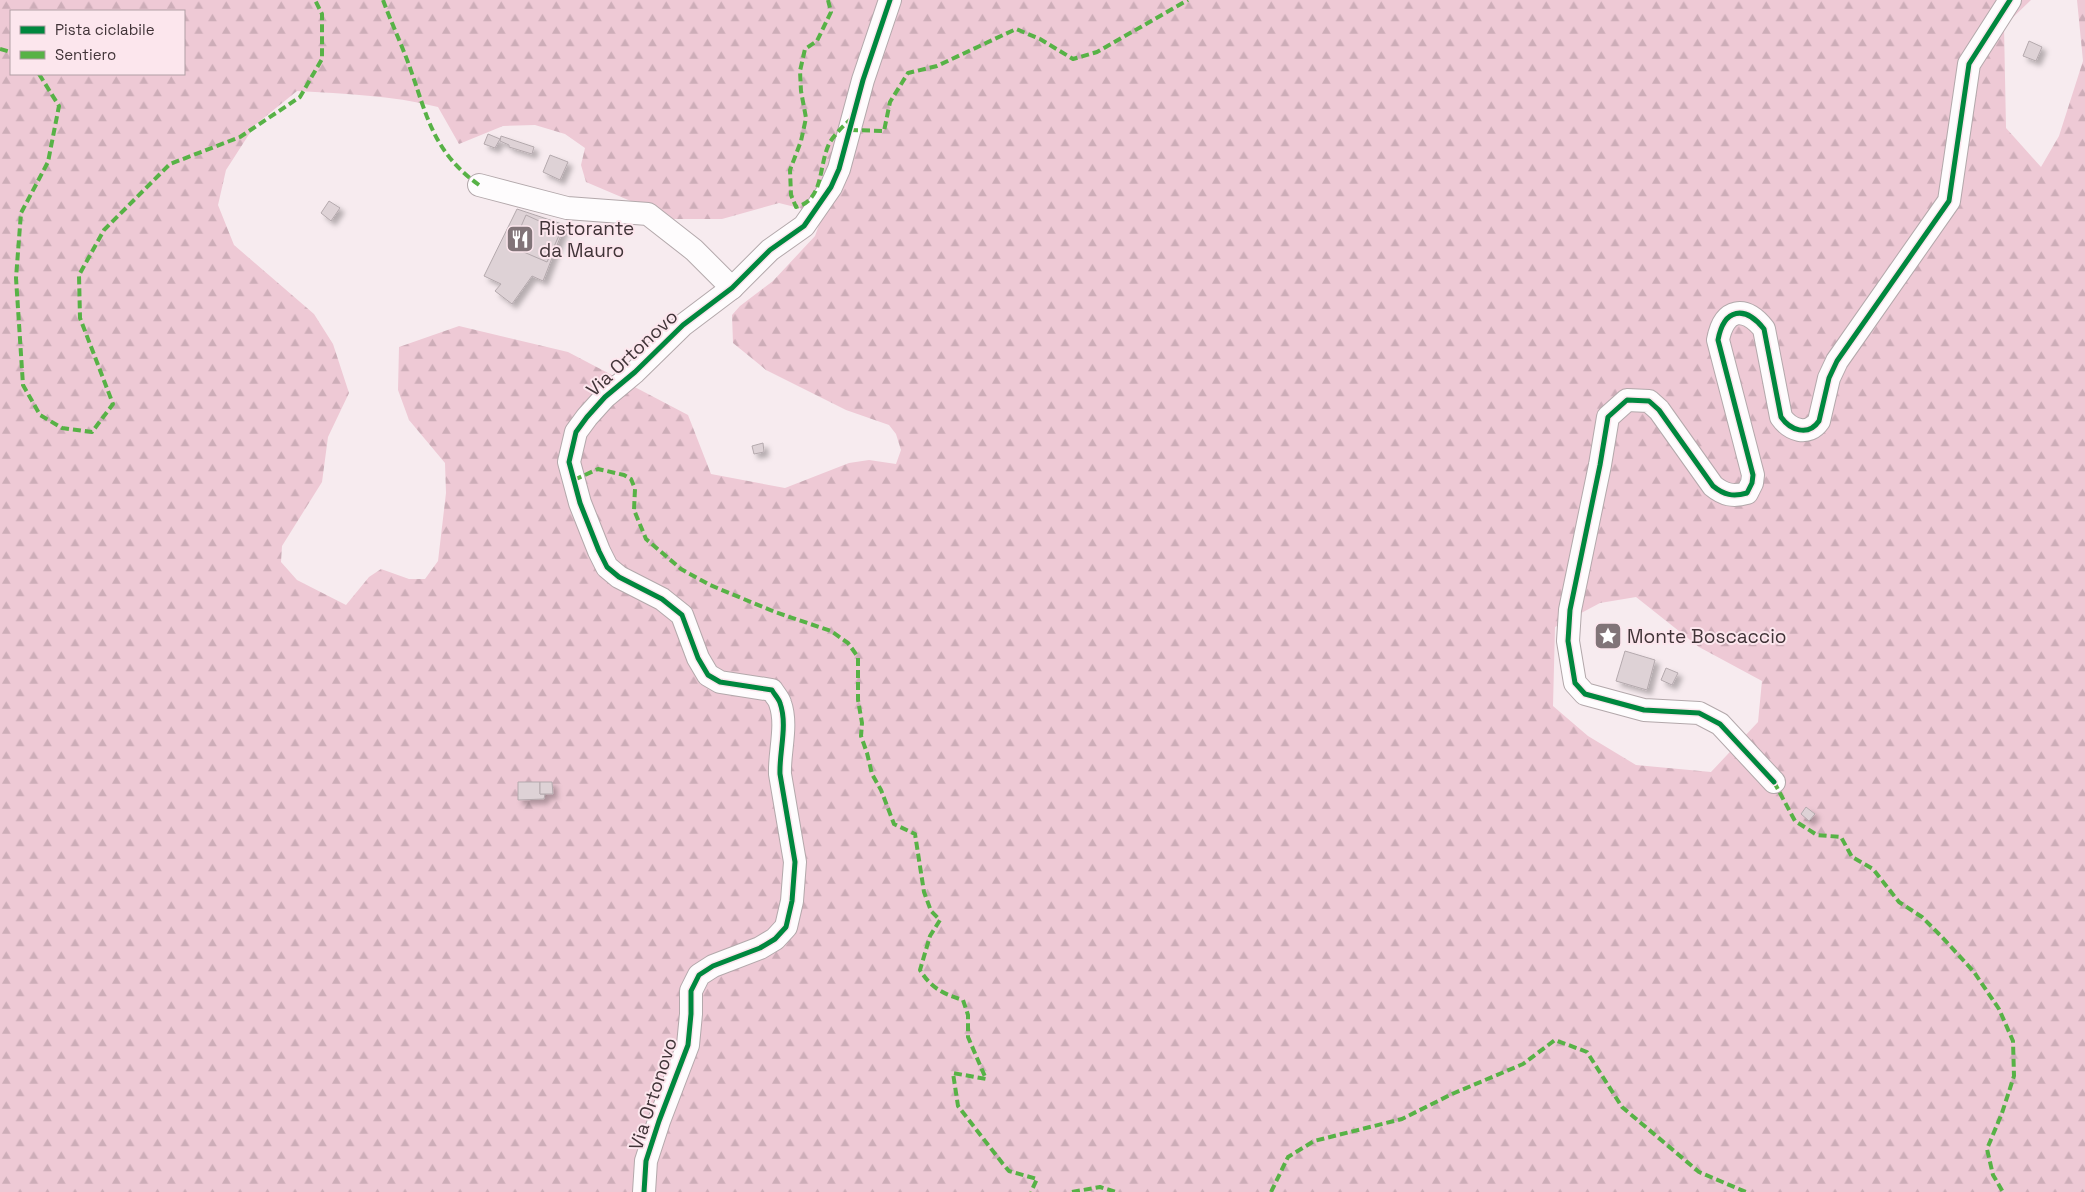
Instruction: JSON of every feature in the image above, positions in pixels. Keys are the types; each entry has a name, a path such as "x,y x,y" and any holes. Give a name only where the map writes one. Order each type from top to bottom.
{"street":[{"name":"Via Ortonovo","path":"644,1192 646,1161 659,1121 688,1046 691,991 699,975 713,966 760,948 775,939 786,926 792,901 795,862 780,774 779,760 783,720 780,703 772,690 720,682 708,675 698,658 682,615 662,599 619,577 607,567 580,503 569,462 576,432 587,417 683,325 732,288 770,250 804,226 831,187 839,169 863,80 890,0"},
{"path":"1774,782 1720,724 1699,713 1644,710 1585,694 1575,683 1568,641 1570,610 1608,417 1627,400 1649,401 1659,410 1713,486 1722,493 1735,496 1747,493 1752,483 1753,475 1718,340 1720,325 1728,316 1737,313 1756,319 1764,329 1781,418 1787,426 1796,431 1807,430 1816,426 1819,421 1828,378 1837,360 1949,201 1969,64 2010,0"},
{"path":"479,184 567,208 648,214 694,250 732,288"}],"green space":[{"path":"0,0 2031,0 2004,26 2006,128 2041,167 2059,136 2083,61 2077,0 2085,0 2085,1192 0,1192","holes":["297,91 368,96 438,107 459,144 503,126 535,125 565,134 585,148 581,165 586,182 673,219 722,219 779,203 803,209 820,222 815,236 773,281 740,306 732,315 733,343 766,370 846,410 889,425 896,434 901,450 896,464 869,460 849,463 785,488 711,474 688,415 568,352 459,326 399,347 398,390 409,420 445,463 446,493 438,561 425,579 409,579 381,569 369,577 346,605 297,580 281,562 282,546 322,482 328,437 349,393 333,344 314,314 234,245 218,205 226,170 255,125","1636,597 1699,647 1762,681 1758,722 1711,772 1636,765 1588,736 1553,706 1555,627 1600,603"]}],"building":[{"path":"2029,41 2042,47 2036,61 2023,56"},
{"path":"488,134 500,139 495,148 484,144"},
{"path":"501,136 534,147 532,154 509,147 509,145 500,141"},
{"path":"550,155 568,162 560,180 543,172"},
{"path":"329,201 340,208 331,221 321,213"},
{"path":"517,209 565,225 543,281 532,276 512,304 495,291 501,284 484,276"},
{"path":"526,215 561,231 547,262 512,247"},
{"path":"763,443 764,452 754,454 752,446"},
{"path":"1625,651 1655,660 1647,690 1616,681"},
{"path":"1666,668 1678,673 1672,685 1661,680"},
{"path":"518,782 540,782 540,794 545,794 544,799 518,800"},
{"path":"540,782 552,782 553,794 540,794"},
{"path":"1806,807 1815,814 1809,821 1801,814"}],"marked path":[{"path":"40,75 59,106 48,162 21,213 16,278 23,385 40,415 62,428 92,432 113,404 80,318 79,275 104,230 170,164 240,137 300,97 322,59 322,14 315,0"},
{"path":"383,0 433,131 451,159 479,185"},
{"path":"828,0 831,12 817,41 805,49 800,71 801,91 806,118 801,141 790,170 791,195 796,207 812,197 830,142 851,119"},
{"path":"850,130 884,131 890,102 908,73 937,66 1016,29 1040,39 1073,59 1097,52 1188,0"},
{"path":"0,49 10,52"},
{"path":"574,480 598,469 624,475 631,479 635,489 634,510 646,539 681,569 710,585 775,612 831,631 848,643 858,657 858,700 862,723 861,736 872,774 881,790 894,824 915,834 924,892 931,911 940,920 930,936 920,970 938,990 963,1000 968,1015 968,1037 986,1079 953,1073 958,1106 1009,1171 1037,1179 1031,1192"},
{"path":"1774,782 1795,821 1817,835 1841,837 1852,857 1873,869 1899,902 1922,917 1942,937 1974,972 1999,1009 2013,1041 2014,1076 2002,1113 1987,1149 1993,1175 2003,1192"},
{"path":"1271,1192 1288,1157 1314,1141 1402,1119 1452,1094 1523,1064 1555,1040 1587,1052 1622,1107 1699,1172 1746,1192"},
{"path":"1072,1192 1100,1187 1116,1192"}],"cycle path":[{"path":"644,1192 646,1161 688,1045 691,991 699,975 713,966 760,948 775,939 786,927 792,901 795,862 780,774 783,720 779,701 772,690 720,682 708,675 698,658 682,615 662,599 619,577 607,567 580,503 569,462 576,432 605,397 635,372 683,325 732,288 770,250 804,226 831,187 839,169 863,80 890,0"},
{"path":"1774,782 1720,724 1699,713 1644,710 1585,694 1575,683 1568,641 1570,610 1608,417 1627,400 1649,401 1659,410 1713,486 1729,494 1747,493 1752,483 1753,475 1718,340 1725,321 1730,316 1743,313 1757,321 1764,329 1781,417 1789,425 1799,430 1810,429 1815,426 1819,421 1829,378 1837,361 1949,201 1969,64 2010,0"}],"place":[{"name":"Ristorante da Mauro","path":"520,239"},
{"name":"Monte Boscaccio","path":"1608,636"}]}
